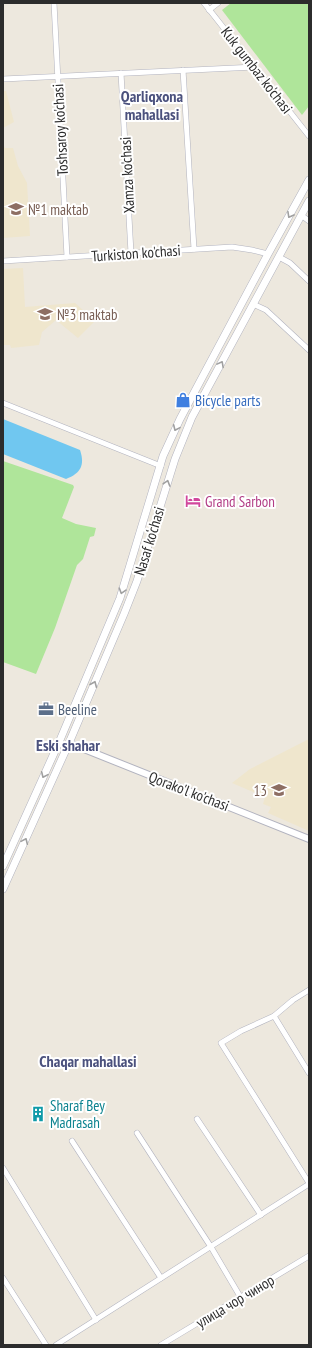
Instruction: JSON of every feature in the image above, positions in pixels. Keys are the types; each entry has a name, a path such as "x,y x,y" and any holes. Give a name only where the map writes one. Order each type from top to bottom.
{"main road":[{"name":"Nasaf ko‘chasi","path":"3,866 60,740 120,598 163,456 180,419 309,180"},
{"name":"Nasaf ko‘chasi","path":"3,889 69,743 124,614 137,581 175,459 189,424 309,201"},
{"path":"10,851 18,855"}],"street":[{"name":"Toshsaroy ko'chasi","path":"54,3 67,257"},
{"name":"Kuk gumbaz ko'chasi","path":"204,3 309,136"},
{"path":"209,10 218,3"},
{"path":"3,79 255,67"},
{"path":"183,70 194,249"},
{"name":"Xamza ko'chasi","path":"121,73 131,253"},
{"path":"301,215 309,221"},
{"name":"Turkiston ko'chasi","path":"3,261 232,247 268,254"},
{"path":"279,257 290,263 309,282"},
{"path":"253,304 266,310 309,350"},
{"path":"3,403 161,466"},
{"path":"60,740 69,743"},
{"name":"Qorako'l ko'chasi","path":"69,743 309,839"},
{"path":"56,1345 309,1184 221,1043 241,1031 274,1016 292,1000 309,990"},
{"path":"274,1016 309,1073"},
{"path":"197,1119 261,1215"},
{"path":"137,1133 211,1247 240,1298"},
{"path":"72,1141 161,1278"},
{"path":"3,1168 96,1320"},
{"name":"улица чор чинор","path":"161,1345 309,1256"},
{"path":"3,1278 46,1345"}],"shaded area":[{"path":"3,91 6,91 14,122 3,128"},
{"name":"№1 maktab","path":"3,144 5,148 13,148 18,166 27,183 30,236 3,238"},
{"name":"№3 maktab","path":"23,268 25,307 75,303 95,321 78,338 56,320 42,332 39,345 11,348 10,345 3,345 3,269"},
{"name":"13","path":"309,739 309,831 268,813 271,807 263,804 265,797 232,783 250,769"}],"green space":[{"path":"231,3 309,3 309,106 302,115 222,10"},
{"path":"3,461 73,485 74,487 62,518 76,524 96,528 94,536 90,537 83,559 77,565 55,628 36,674 3,662"}],"water":[{"path":"3,419 80,450 82,464 80,468 75,474 66,479 3,454"}],"waterway":[{"path":"3,541 3,552"}],"place":[{"name":"№1 maktab","path":"16,209"},
{"name":"№3 maktab","path":"45,314"},
{"name":"Bicycle parts","path":"183,400"},
{"name":"Grand Sarbon","path":"193,501"},
{"name":"Beeline","path":"46,709"},
{"name":"13","path":"279,790"},
{"name":"Sharaf Bey Madrasah","path":"38,1114"}],"district":[{"name":"Qarliqxona mahallasi","path":"152,105"},
{"name":"Eski shahar","path":"68,745"},
{"name":"Chaqar mahallasi","path":"88,1061"}]}
